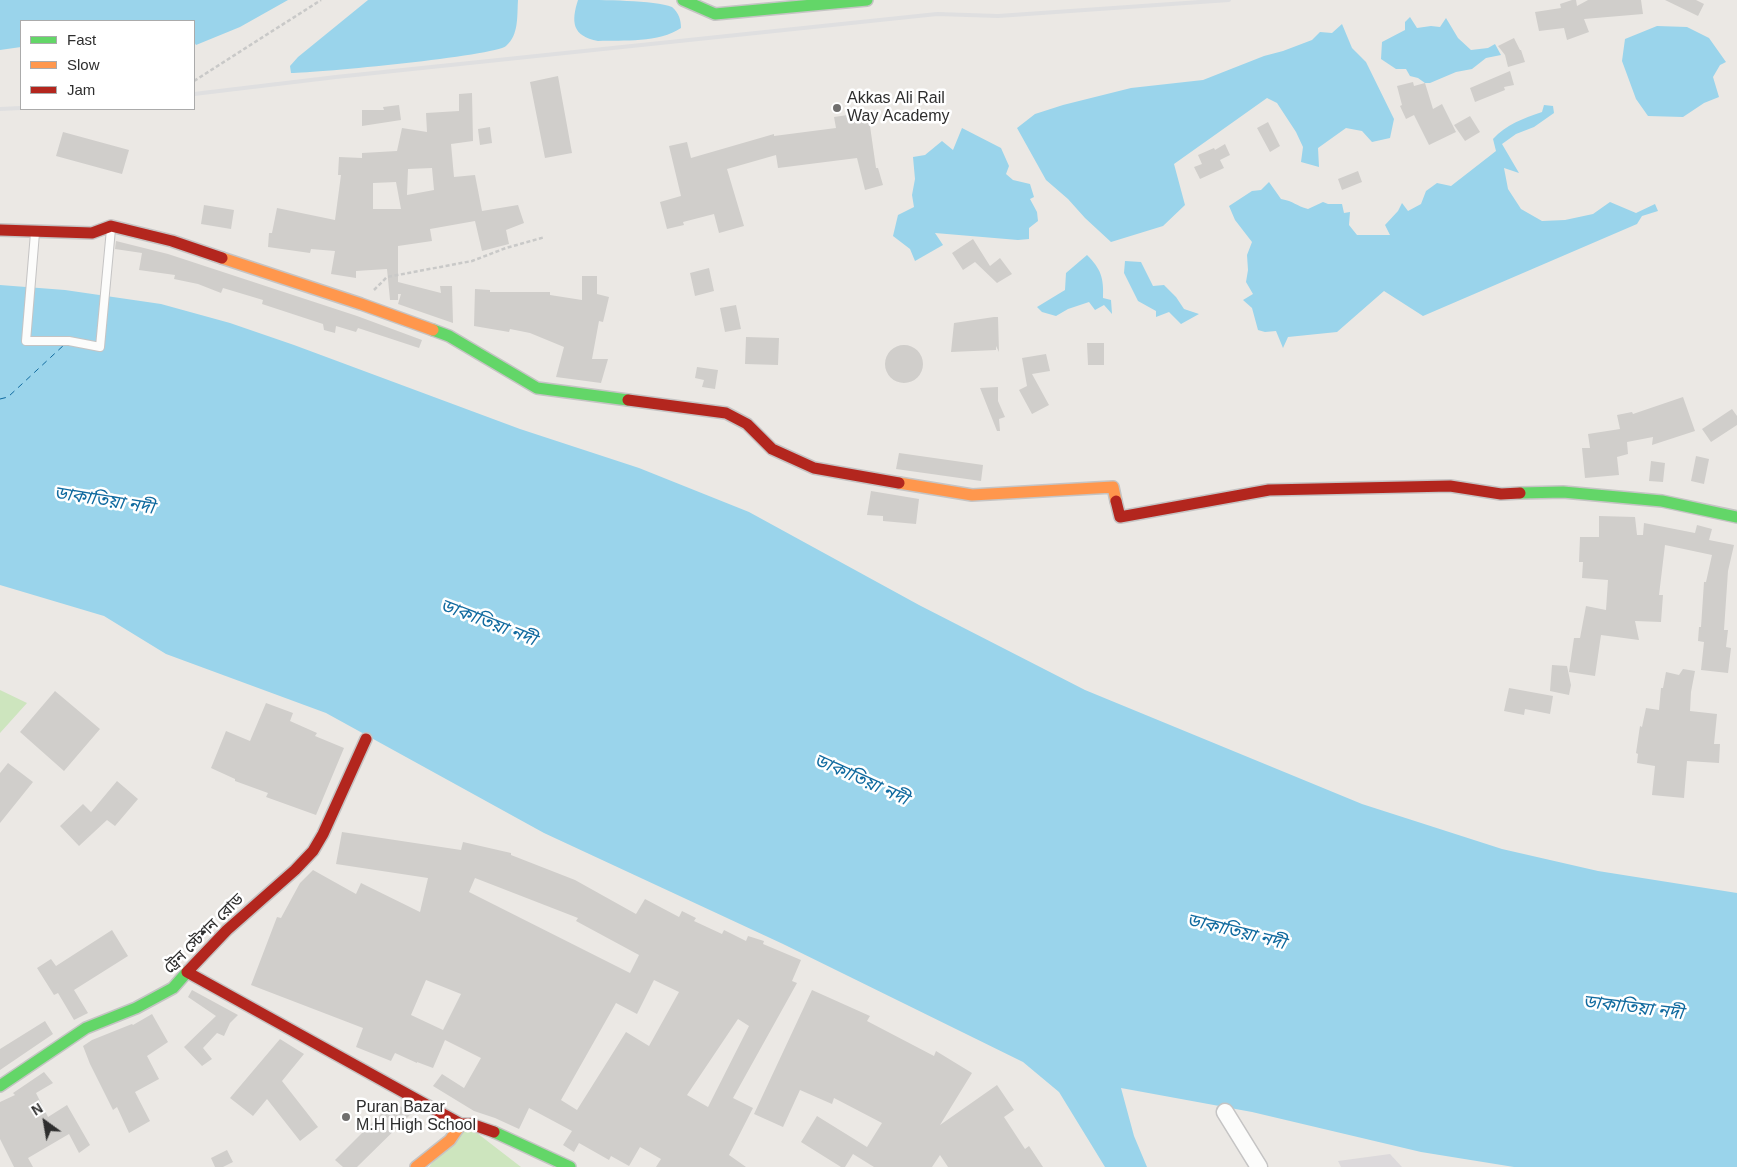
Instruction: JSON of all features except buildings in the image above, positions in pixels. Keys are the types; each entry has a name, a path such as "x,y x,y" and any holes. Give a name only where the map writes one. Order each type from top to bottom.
{"street":[{"path":"683,0 715,14 866,0"},
{"path":"0,230 92,233 111,226 172,240 449,336 537,388 726,413 747,424 772,449 814,468 972,495 1113,487 1120,517 1269,490 1450,486 1501,494 1563,492 1662,500 1737,517"},
{"name":"ট্রেন স্টেশন রোড","path":"0,1086 86,1028 136,1008 172,988 227,930 296,870 313,851 323,834 366,739"},
{"path":"187,972 460,1124 471,1124 490,1130 570,1167"},
{"path":"1226,1112 1259,1167"},
{"path":"416,1167 450,1140 460,1124"}],"lane":[{"path":"35,232 26,342 69,341 100,347 111,226"}],"path":[{"path":"195,80 321,0"},
{"path":"361,304 387,278 472,261 545,236"}],"shaded area":[{"path":"1390,1154 1402,1167 1341,1167 1338,1161"}],"green space":[{"path":"0,690 27,703 0,733"},
{"path":"464,1123 521,1167 429,1167"}],"water":[{"path":"0,0 288,0 240,27 196,45 195,20 20,20 20,47 0,50"},
{"path":"368,0 518,0 515,31 506,46 495,50 440,59 291,73 290,66 298,57"},
{"path":"578,0 627,1 672,7 680,19 681,28 662,36 641,40 598,41 589,39 578,32 574,21"},
{"path":"1410,17 1417,28 1440,27 1446,18 1458,38 1471,50 1488,48 1495,44 1501,55 1486,58 1472,69 1456,72 1430,83 1425,83 1418,78 1410,76 1406,69 1396,69 1381,59 1382,42 1405,30 1405,22"},
{"path":"1342,24 1352,48 1366,62 1394,119 1390,138 1372,142 1362,131 1346,128 1318,148 1319,167 1301,162 1303,147 1296,132 1277,103 1267,98 1174,164 1185,205 1163,226 1111,242 1046,180 1017,128 1035,114 1063,105 1131,88 1203,80 1264,56 1312,40 1320,32 1332,33"},
{"path":"1657,26 1687,27 1709,38 1726,62 1720,65 1713,77 1719,97 1704,103 1683,117 1648,116 1636,99 1622,61 1625,39"},
{"path":"1544,105 1553,106 1554,113 1534,127 1516,134 1502,144 1519,173 1504,168 1508,189 1521,209 1542,221 1565,220 1593,214 1610,202 1636,213 1655,204 1658,211 1642,216 1637,224 1423,316 1384,291 1337,332 1288,337 1283,348 1276,331 1265,332 1258,330 1252,308 1243,300 1253,294 1246,282 1248,270 1247,255 1252,242 1235,220 1229,206 1252,191 1261,190 1269,182 1281,199 1304,208 1308,209 1323,202 1342,204 1344,213 1350,212 1349,225 1357,235 1390,235 1385,225 1398,211 1402,203 1408,211 1421,204 1426,191 1437,183 1451,186 1496,151 1493,139 1498,134 1515,123 1542,112"},
{"path":"962,128 1001,148 1009,166 1006,174 1013,180 1030,184 1034,197 1030,199 1037,212 1038,221 1029,228 1029,239 1018,240 935,233 943,245 915,261 910,249 893,236 898,215 914,207 912,195 915,179 913,157 925,155 942,141 953,150"},
{"path":"1087,255 1101,274 1103,298 1111,300 1112,314 1104,305 1095,310 1089,302 1068,309 1056,316 1042,312 1037,307 1065,290 1066,273"},
{"path":"1125,261 1141,262 1153,286 1164,285 1176,297 1184,309 1199,314 1181,324 1169,312 1156,317 1156,311 1138,301 1124,273"},
{"name":"ডাকাতিয়া নদী","path":"0,285 65,290 161,304 230,323 294,345 520,429 639,468 749,512 919,605 1085,690 1362,804 1502,849 1598,871 1737,893 1737,1167 1514,1167 1421,1152 1252,1112 1121,1088 1134,1136 1147,1167 1105,1167 1059,1092 1023,1062 783,944 544,833 326,713 166,654 104,616 0,585"}],"ferry route":[{"path":"0,399 8,397 65,344"}],"railway":[{"path":"195,94 336,77 937,14 998,16 1229,0"},
{"path":"0,109 20,108"}],"traffic: fast":[{"path":"683,0 715,14 867,0"},
{"path":"433,330 449,336 537,388 628,400"},
{"path":"1520,493 1563,492 1662,501 1737,517"},
{"path":"0,1086 86,1028 136,1008 173,988 188,971"},
{"path":"494,1132 570,1167"}],"traffic: slow":[{"path":"222,258 433,330"},
{"path":"899,483 972,495 1113,487 1116,501"},
{"path":"416,1167 450,1140 461,1124"}],"traffic: jam":[{"path":"0,230 92,233 111,226 172,241 222,258"},
{"path":"628,400 726,413 747,424 772,449 814,468 899,483"},
{"path":"1116,501 1120,517 1269,490 1450,486 1501,494 1520,493"},
{"path":"188,971 227,930 295,870 313,851 323,834 366,739"},
{"path":"187,972 461,1124 471,1124 494,1132"}],"place":[{"name":"Akkas Ali Rail Way Academy","path":"837,108"},
{"name":"Puran Bazar M.H High School","path":"346,1117"}]}
